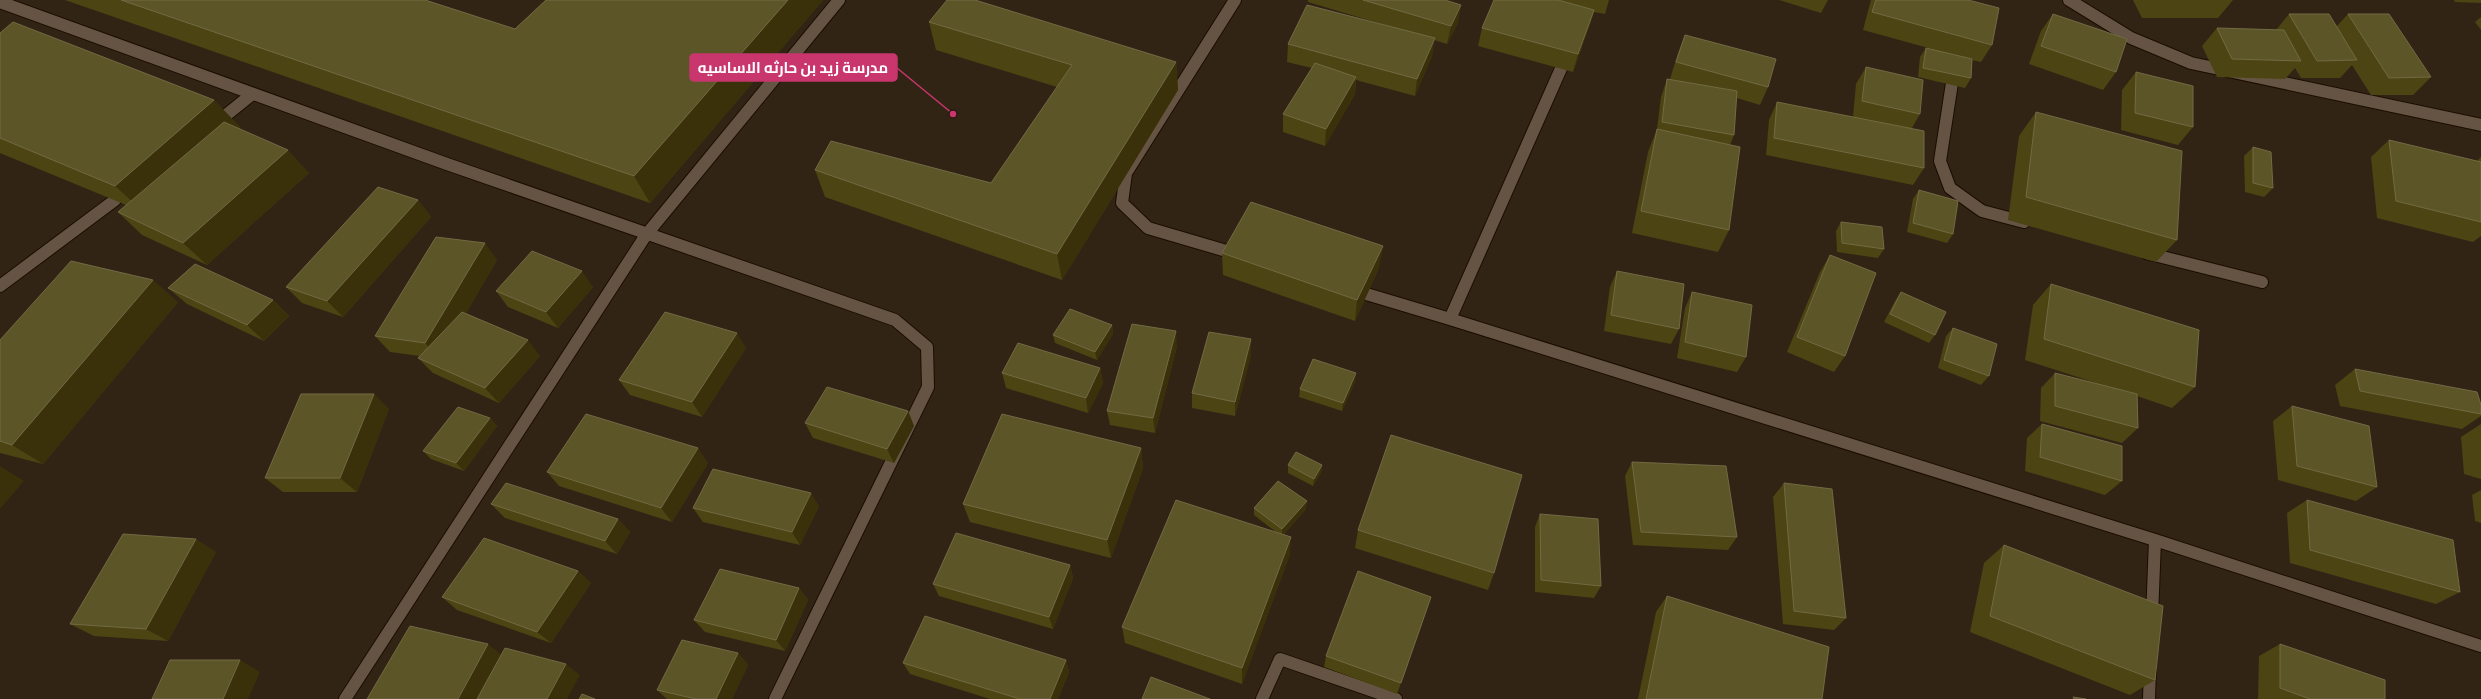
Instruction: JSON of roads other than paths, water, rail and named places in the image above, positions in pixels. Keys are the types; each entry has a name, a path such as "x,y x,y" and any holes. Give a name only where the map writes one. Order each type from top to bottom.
{"street":[{"path":"345,699 646,235 839,0"},
{"path":"1235,0 1126,173 1122,203 1148,228 1254,260"},
{"path":"2069,0 2131,38 2191,63 2481,125"},
{"path":"0,2 251,95 646,235 896,320 928,347 928,387 775,699"},
{"path":"1450,319 1572,44"},
{"path":"1955,61 1940,161 1950,188 1982,211 2037,225"},
{"path":"220,120 251,95"},
{"path":"0,286 115,200"},
{"path":"2138,250 2262,282"},
{"path":"1344,287 2155,540 2481,646"},
{"path":"2152,628 2155,540"},
{"path":"2149,699 2151,651"},
{"path":"1262,699 1280,659 1396,699"}],"place":[{"name":"مدرسة زيد بن حارثه الاساسيه","path":"953,114"}]}
